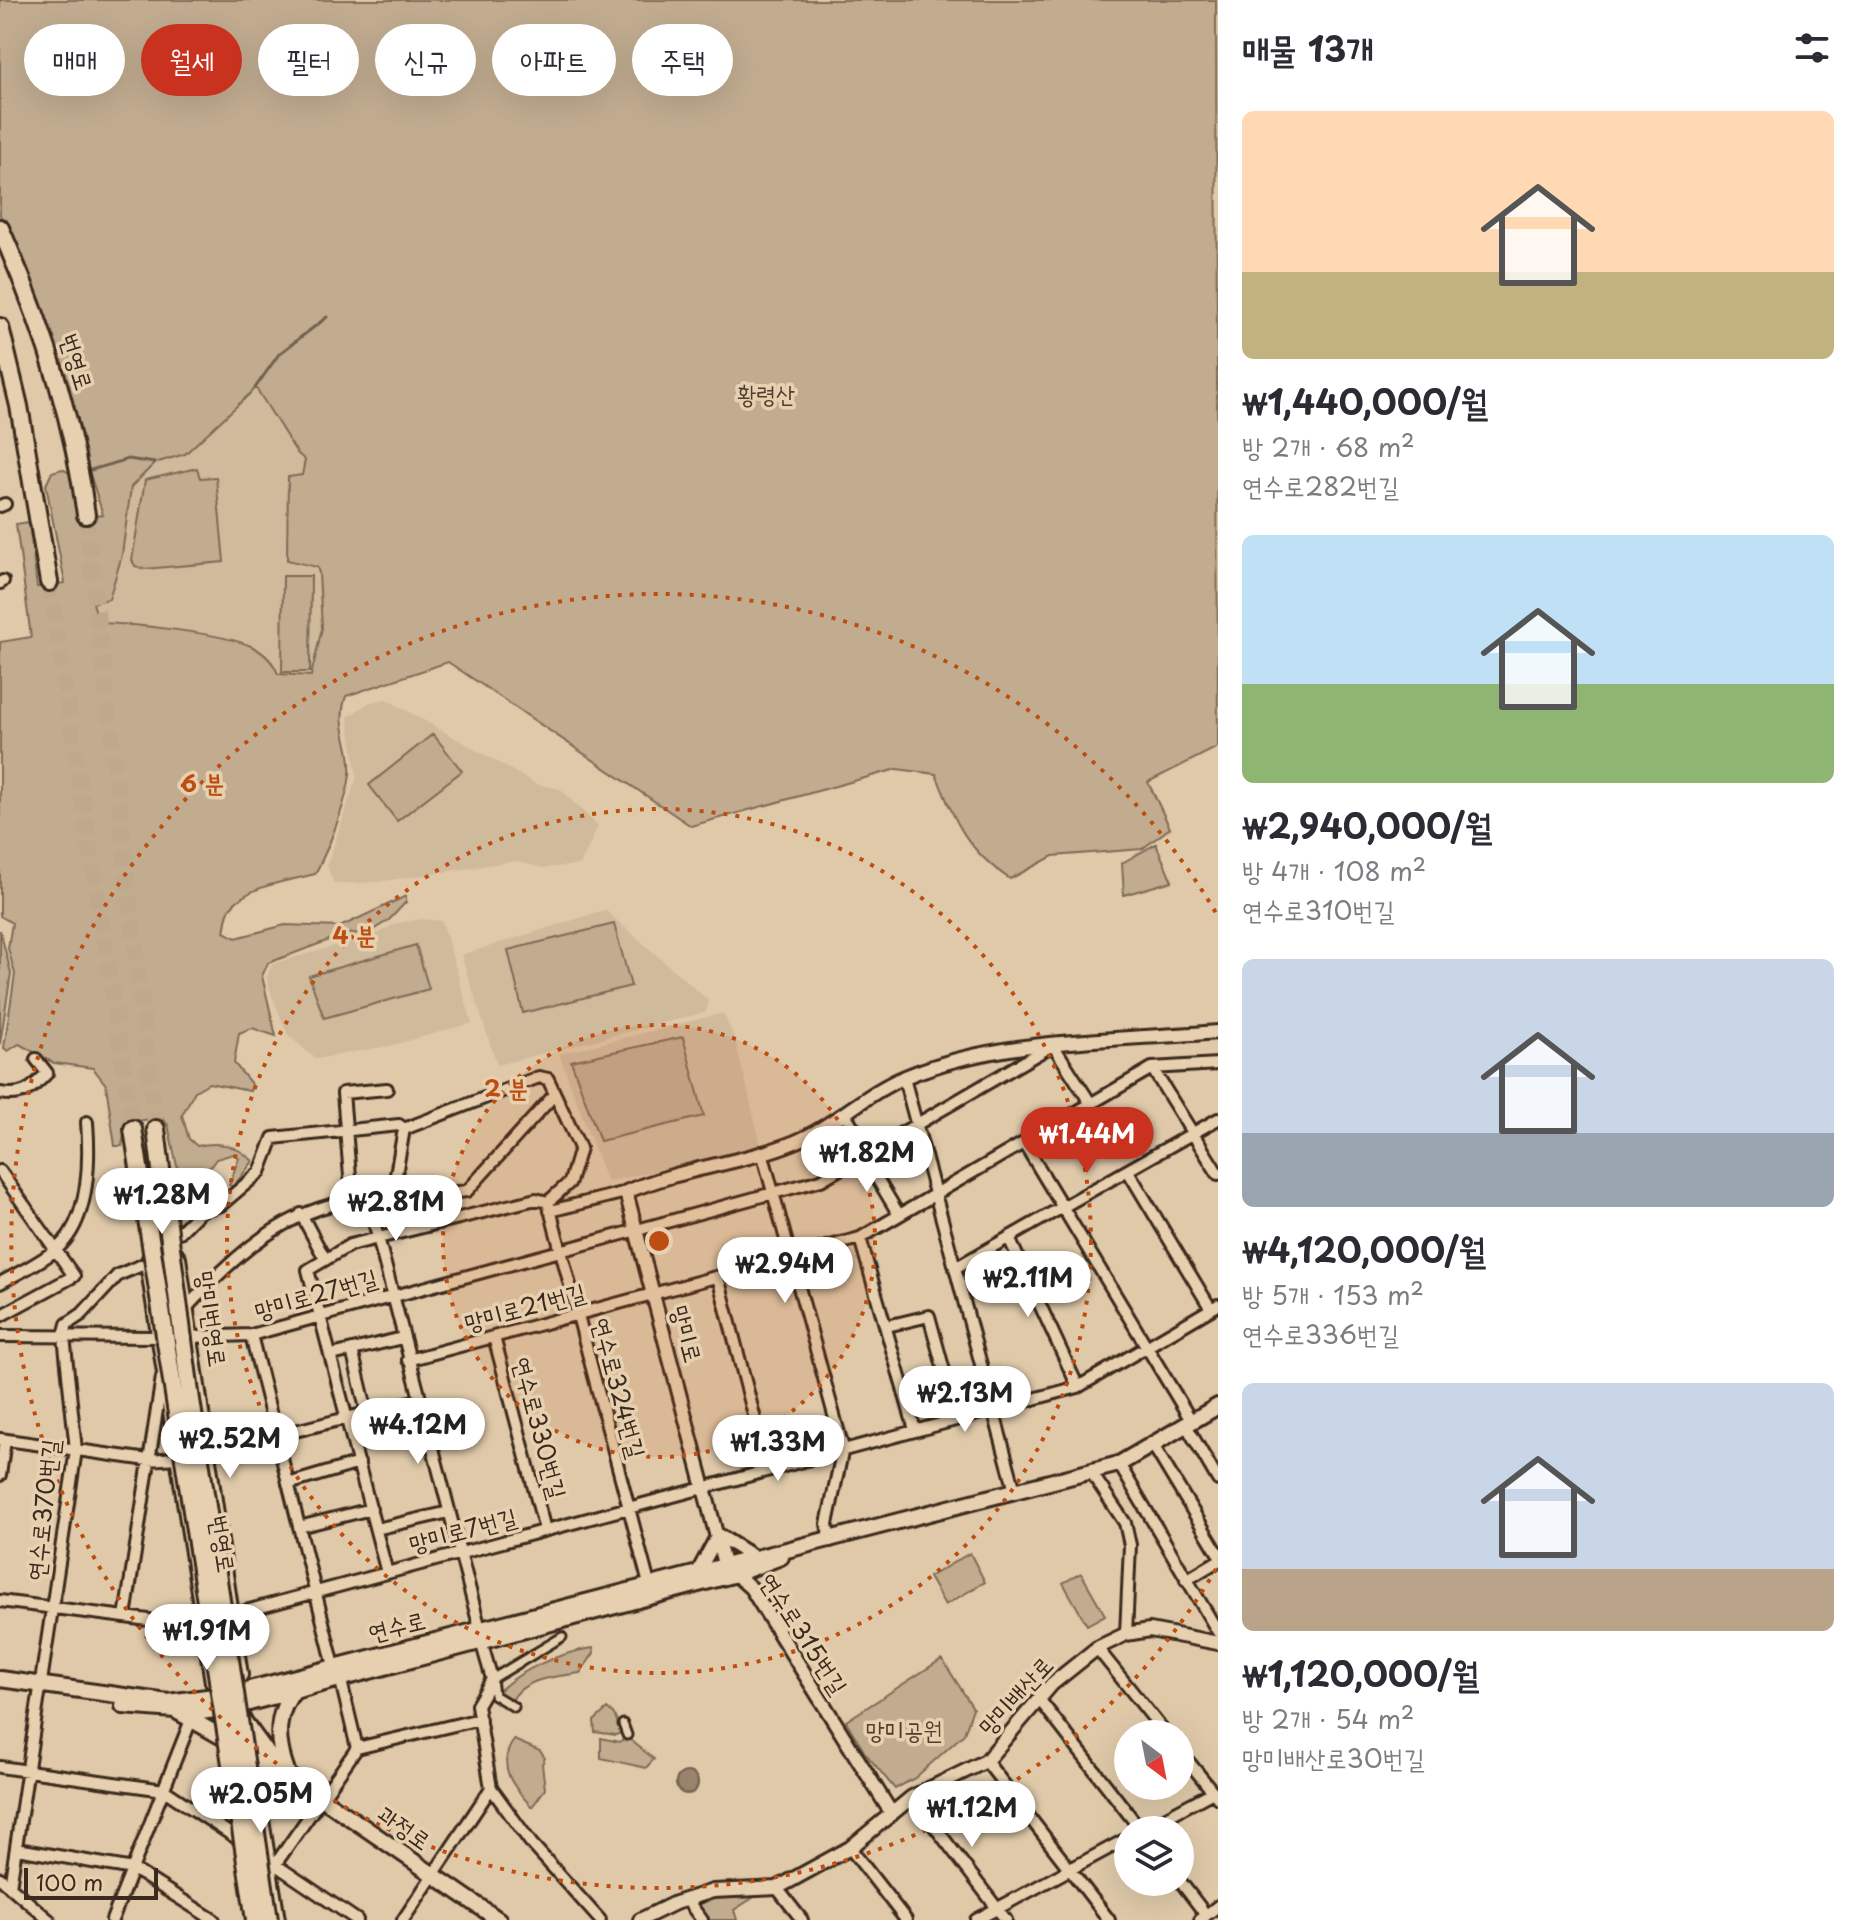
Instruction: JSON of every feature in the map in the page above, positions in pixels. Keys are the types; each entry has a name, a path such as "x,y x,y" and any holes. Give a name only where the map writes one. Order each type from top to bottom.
{"highway":[{"name":"번영로","path":"0,228 41,327 62,394 86,515"},
{"path":"0,327 19,406 49,582"},
{"name":"번영로","path":"133,1129 255,1920"},
{"name":"번영로","path":"156,1129 190,1393 269,1920"}],"main road":[{"name":"연수로","path":"0,1679 42,1691 184,1716 337,1671 736,1574 800,1549 1119,1464 1218,1407"},
{"name":"연수로","path":"480,1635 752,1556 800,1549"},
{"name":"연수로","path":"0,1688 168,1702 232,1700 297,1688 337,1671"},
{"path":"288,1775 279,1749 279,1725 281,1712 297,1688"},
{"name":"과정로","path":"232,1700 266,1753 288,1775 499,1920"},
{"path":"184,1716 288,1775"}],"street":[{"path":"387,1573 308,1270 350,1245 536,1199 549,1206 626,1192 665,1175 795,1142 904,1078 991,1052 1218,1032"},
{"path":"1053,1045 1091,1104"},
{"name":"망미로27번길","path":"191,1337 251,1335 821,1180 1053,1045"},
{"path":"0,1093 19,1095 32,1089 47,1073 36,1059"},
{"path":"1218,1064 1152,1068 1218,1174"},
{"name":"망미로21번길","path":"408,1360 860,1238 1152,1068"},
{"path":"404,1129 539,1077 548,1079 580,1148 570,1182 549,1206"},
{"path":"904,1078 1015,1491"},
{"path":"352,1200 343,1093 387,1089"},
{"path":"187,1307 230,1260 301,1214 352,1200 467,1191 554,1095"},
{"path":"845,1114 899,1215"},
{"path":"955,1268 1218,1119"},
{"path":"0,1283 57,1250 81,1206 90,1163 87,1122"},
{"path":"180,1232 202,1210 221,1205 260,1172 273,1138 399,1125 404,1129"},
{"path":"392,1197 404,1129"},
{"path":"1024,1143 1189,1423 1218,1480"},
{"path":"762,1152 843,1448 827,1524 830,1541"},
{"path":"0,1171 74,1276 0,1316"},
{"path":"1128,1171 1214,1307"},
{"name":"망미로","path":"626,1192 724,1564"},
{"path":"368,1199 494,1695 514,1707"},
{"name":"연수로324번길","path":"549,1206 649,1584"},
{"path":"301,1214 325,1259"},
{"path":"860,1238 915,1430"},
{"path":"1009,1238 1078,1387"},
{"name":"망미번영로","path":"64,1336 67,1324 82,1314 118,1275 147,1263 150,1256 176,1253 187,1307 241,1675 232,1700"},
{"path":"147,1263 212,1682 232,1700"},
{"path":"718,1277 768,1469"},
{"name":"망미로7번길","path":"231,1615 1078,1387 1214,1307"},
{"path":"887,1326 929,1316 957,1418"},
{"path":"251,1335 357,1748"},
{"path":"0,1336 158,1337"},
{"name":"연수로370번길","path":"10,1887 76,1450 64,1336"},
{"name":"연수로330번길","path":"494,1337 545,1530"},
{"path":"332,1355 402,1338"},
{"path":"352,1350 367,1413"},
{"path":"125,1617 163,1371"},
{"path":"208,1453 418,1400"},
{"path":"0,1475 2,1440 148,1460 177,1458"},
{"path":"1153,1445 1218,1553"},
{"path":"288,1484 359,1463"},
{"path":"1119,1464 1218,1632"},
{"path":"1091,1472 1125,1523 1130,1545 1126,1634"},
{"path":"299,1527 371,1509"},
{"path":"376,1529 449,1512"},
{"path":"698,1572 718,1535 752,1556"},
{"path":"1186,1580 1218,1561"},
{"name":"연수로315번길","path":"724,1564 751,1588 892,1814"},
{"path":"0,1601 203,1627"},
{"name":"망미배산로","path":"640,1920 686,1899 713,1891 777,1888 850,1848 912,1797 986,1761 1039,1699 1097,1648 1126,1634 1150,1630 1218,1643"},
{"path":"562,1637 492,1679 477,1705 491,1788 531,1843 564,1876 600,1920"},
{"path":"1097,1648 1155,1720"},
{"path":"1039,1699 1131,1816"},
{"path":"112,1920 164,1790 184,1716"},
{"path":"241,1883 272,1865 323,1799 357,1748 480,1719"},
{"path":"623,1724 627,1735"},
{"path":"219,1735 247,1920"},
{"path":"986,1761 1109,1920"},
{"path":"265,1762 254,1769 272,1865 278,1920"},
{"path":"0,1767 164,1790 357,1920"},
{"path":"1172,1816 1216,1795 1194,1768"},
{"path":"403,1920 491,1788"},
{"path":"912,1797 1006,1920"},
{"path":"976,1920 1114,1845"},
{"path":"850,1848 906,1920"},
{"path":"17,1849 133,1869 214,1920"},
{"path":"0,1878 49,1920"},
{"path":"777,1888 802,1920"},
{"path":"1190,1896 1203,1917 1218,1906"},
{"path":"686,1899 702,1920"}],"shaded area":[{"path":"255,388 297,453 305,460 302,475 288,477 287,559 317,567 319,573 322,628 311,676 278,674 228,641 127,623 99,623 93,603 109,599 122,555 131,487 155,463 185,454"},
{"path":"386,699 536,784 560,789 598,826 580,865 543,868 515,861 378,882 334,884 327,866 357,776 348,717 370,702"},
{"path":"605,910 709,1001 706,1012 497,1065 461,955"},
{"path":"423,919 442,921 472,1023 393,1045 316,1059 288,1035 270,991 267,977 272,964 379,933 396,923"},
{"path":"723,1013 735,1039 761,1146 607,1182 559,1054"},
{"path":"683,1772 691,1772 698,1783 691,1794 683,1794 676,1787 676,1779"}],"green space":[{"name":"황령산","path":"0,0 1216,0 1218,747 1148,782 1170,828 1142,849 1053,856 1010,879 972,845 949,806 936,774 897,769 691,826 448,662 346,696 342,717 350,774 336,825 315,874 248,894 229,909 224,932 236,938 285,925 340,927 406,896 406,902 389,920 368,933 345,934 268,963 262,976 276,1036 252,1028 239,1033 234,1063 252,1085 250,1091 209,1083 195,1091 182,1115 189,1139 197,1146 228,1146 253,1161 233,1187 229,1185 239,1158 233,1154 216,1159 206,1173 217,1193 196,1199 184,1198 168,1125 161,1117 126,1123 122,1146 115,1146 106,1085 93,1068 54,1063 19,1044 8,1051 4,1048 15,974 8,948 12,923 0,916 0,642 31,637 16,524 29,522 37,587 65,583 46,485 52,472 62,469 72,474 79,518 103,515 25,269 0,215","holes":["256,388 297,453 305,460 302,475 288,477 287,560 317,567 319,573 322,628 311,676 278,674 257,649 222,637 99,623 93,603 109,599 122,555 131,487 155,463 185,454"]},
{"path":"197,468 200,478 216,477 224,562 144,569 135,566 132,560 145,480"},
{"path":"283,576 311,576 310,672 282,672"},
{"path":"433,734 462,771 397,821 369,785"},
{"path":"1156,844 1172,881 1124,895 1122,863"},
{"path":"614,924 631,986 523,1013 508,950"},
{"path":"0,930 11,973 0,1044"},
{"path":"416,945 429,989 324,1018 309,976"},
{"path":"683,1037 704,1116 600,1141 571,1061"},
{"path":"970,1553 985,1582 945,1605 929,1577"},
{"path":"1081,1573 1105,1615 1087,1625 1063,1583"},
{"path":"593,1648 594,1653 580,1673 533,1682 512,1700 498,1692 542,1663"},
{"name":"망미공원","path":"942,1659 973,1708 964,1734 915,1778 895,1789 865,1753 846,1721"},
{"path":"607,1709 613,1713 623,1732 616,1735 595,1732 594,1721"},
{"path":"627,1737 654,1759 646,1768 601,1758 601,1738 619,1742"},
{"path":"514,1740 540,1751 545,1758 542,1764 545,1789 532,1807 509,1776 506,1759"},
{"path":"733,1894 759,1894 734,1910 737,1920 705,1920 695,1907 709,1899"}],"waterway":[{"path":"255,388 279,354 327,317"},
{"path":"91,470 128,459 155,463"}],"tunnel":[{"path":"86,515 156,1129"},
{"path":"49,582 133,1129"}]}
